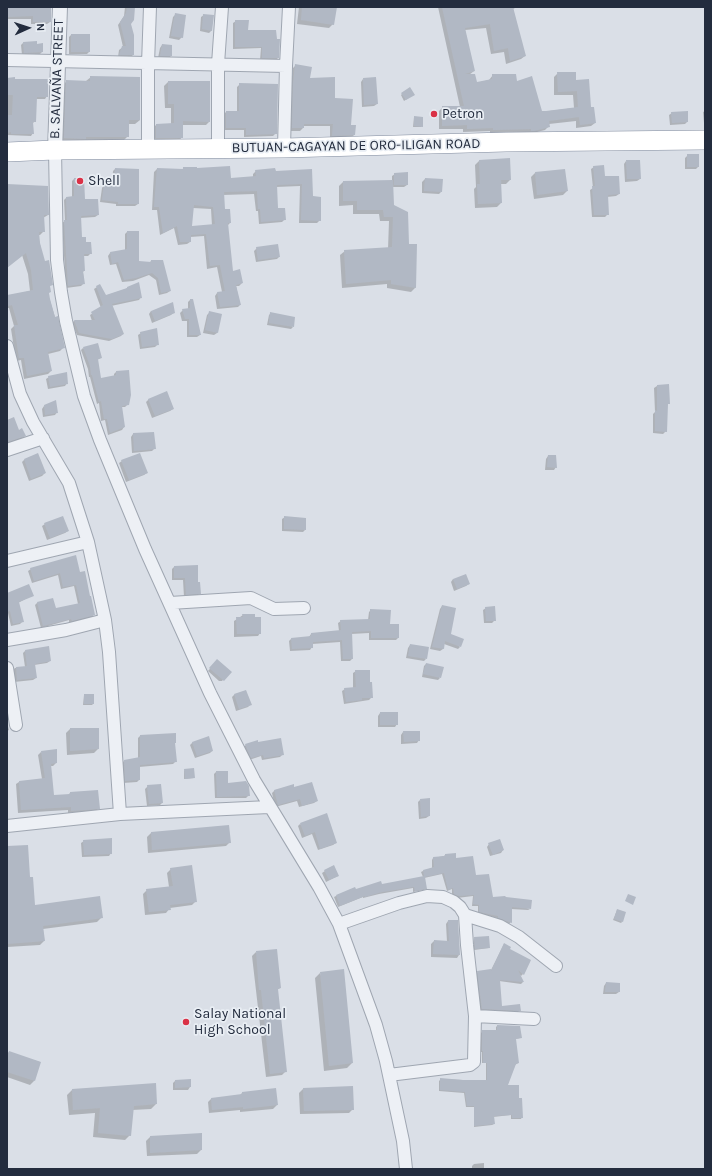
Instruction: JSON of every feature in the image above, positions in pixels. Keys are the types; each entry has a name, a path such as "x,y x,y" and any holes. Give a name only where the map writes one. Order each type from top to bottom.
{"highway":[{"name":"BUTUAN-CAGAYAN DE ORO-ILIGAN ROAD","path":"7,152 55,150 284,148 506,142 705,140"}],"street":[{"name":"B. SALVAÑA STREET","path":"55,150 60,7"},
{"path":"148,150 148,64 150,7"},
{"path":"218,149 218,64 222,7"},
{"path":"284,148 289,7"},
{"path":"7,60 286,66"},
{"path":"55,150 56,240 60,284 66,321 81,382 100,440 145,549 210,693 269,807 319,887 339,924 376,1025 389,1075 403,1141 406,1169"},
{"path":"7,346 20,394 33,422 69,483 88,542 105,620 110,660 120,814"},
{"path":"7,450 43,438"},
{"path":"7,561 88,542"},
{"path":"170,603 251,598 274,609 304,608"},
{"path":"7,640 66,630 105,620"},
{"path":"7,668 16,725"},
{"path":"7,826 120,814 269,807"},
{"path":"339,924 398,903 435,896 454,902 460,907 465,915 475,1016 475,1059 472,1064 389,1075"},
{"path":"465,915 500,926 519,937 556,966"},
{"path":"475,1016 534,1018"}],"building":[{"path":"7,7 51,8 51,22 33,22 33,16 7,17"},
{"path":"127,7 135,7 134,20 131,24 134,35 134,55 119,55 122,46 126,46 120,22 126,13"},
{"path":"302,7 337,7 334,25 301,20"},
{"path":"442,7 513,7 526,56 510,61 508,48 494,51 490,24 465,28 475,71 465,74 475,74 477,82 492,79 492,74 516,74 517,81 532,76 542,111 546,111 578,107 577,91 558,92 557,72 576,72 576,80 589,79 591,107 594,107 596,123 580,125 579,117 549,121 550,127 534,131 531,131 531,129 467,129 467,125 442,126 442,106 464,106"},
{"path":"175,13 186,15 183,38 171,36"},
{"path":"203,14 214,15 212,31 202,29"},
{"path":"235,20 249,20 248,30 276,30 277,39 280,39 279,58 262,58 262,47 235,47"},
{"path":"71,34 90,34 90,52 71,52"},
{"path":"37,41 37,44 43,43 43,52 24,53 23,42"},
{"path":"162,44 172,45 172,56 160,56"},
{"path":"295,64 312,67 310,78 335,77 335,98 353,99 351,125 356,125 355,135 332,136 333,124 304,124 304,128 292,128"},
{"path":"90,76 140,77 140,120 129,120 129,137 86,137 86,139 64,138 66,80 90,81"},
{"path":"15,77 15,79 48,79 48,97 37,97 36,122 33,122 34,134 7,133 7,115 12,115 13,95 7,95 7,78"},
{"path":"376,77 378,104 364,105 363,78"},
{"path":"168,81 210,81 210,122 183,121 183,138 156,138 156,124 174,123 174,104 168,104"},
{"path":"239,83 278,84 277,134 246,135 246,128 226,128 226,111 239,111"},
{"path":"410,87 415,95 406,100 401,93"},
{"path":"688,111 688,122 672,123 671,112"},
{"path":"414,116 423,117 423,127 414,126"},
{"path":"687,154 699,154 699,167 687,167"},
{"path":"510,158 511,180 501,180 502,203 478,204 477,184 480,184 479,160"},
{"path":"626,160 640,160 641,179 627,179"},
{"path":"604,165 605,176 619,176 620,194 608,195 609,215 594,215 592,186 595,186 593,166"},
{"path":"230,166 231,178 256,176 255,170 275,168 276,171 312,169 313,196 321,197 321,221 301,220 302,184 277,185 278,208 285,208 286,220 261,222 260,209 258,209 257,191 224,192 225,209 230,209 231,223 228,223 233,271 240,269 243,283 236,285 241,305 220,307 217,292 225,291 220,265 210,266 206,234 191,235 191,242 180,242 177,226 163,233 159,207 154,207 157,168","holes":["194,205 213,207 215,224 192,226"]},
{"path":"115,168 139,169 139,204 118,204 118,202 102,200 104,184 114,186"},
{"path":"565,169 568,191 537,195 535,172"},
{"path":"408,172 408,185 394,185 394,173"},
{"path":"74,178 84,178 85,199 98,199 99,215 81,216 82,237 86,237 86,242 91,242 92,254 84,254 85,271 83,271 85,284 68,286 64,220 67,220 66,197 74,196"},
{"path":"425,178 443,179 442,192 424,191"},
{"path":"393,180 394,205 408,212 409,244 417,244 416,288 391,284 391,280 346,284 344,250 392,247 393,217 384,217 383,210 357,210 357,201 343,201 343,181"},
{"path":"7,184 48,186 49,215 44,215 45,232 39,232 40,243 45,261 49,260 53,285 50,286 50,299 55,317 58,316 65,348 48,352 52,371 27,376 24,358 19,358 14,325 18,325 12,305 8,306 7,295 33,290 31,270 26,253 7,268"},
{"path":"127,231 139,231 139,261 151,262 151,260 163,260 171,291 161,293 158,278 152,273 124,280 118,262 112,264 110,252 127,249"},
{"path":"278,244 280,257 258,260 256,247"},
{"path":"139,282 142,298 112,304 124,334 112,339 79,333 74,320 95,320 91,312 103,305 96,286 100,284 106,295"},
{"path":"190,299 193,299 201,335 189,335 189,319 185,319 182,309 190,308"},
{"path":"173,302 175,313 155,321 151,311"},
{"path":"209,311 222,314 218,333 205,330"},
{"path":"270,312 295,317 294,327 269,323"},
{"path":"157,328 159,345 142,347 140,332"},
{"path":"98,343 102,358 98,359 101,378 116,375 116,371 129,370 131,395 129,405 122,406 125,427 110,433 107,419 104,419 101,401 99,402 91,375 90,366 83,347"},
{"path":"67,372 68,384 50,387 48,376"},
{"path":"669,384 670,404 668,404 667,432 655,431 657,385"},
{"path":"167,391 174,409 155,416 148,399"},
{"path":"56,400 58,413 45,415 44,405"},
{"path":"14,417 19,430 22,428 26,436 7,442 7,420"},
{"path":"154,432 156,449 134,451 133,433"},
{"path":"38,453 46,473 31,479 24,459"},
{"path":"140,453 148,473 129,480 121,460"},
{"path":"548,455 556,455 557,468 547,467"},
{"path":"63,516 69,531 50,538 44,523"},
{"path":"284,516 306,518 306,530 284,529"},
{"path":"76,555 80,572 85,571 95,615 43,626 37,602 53,598 56,608 80,603 76,585 63,587 60,573 34,581 30,568"},
{"path":"198,565 198,582 200,582 201,594 186,595 185,578 174,578 174,566"},
{"path":"466,574 470,584 457,589 453,579"},
{"path":"29,584 34,596 19,602 24,622 13,624 10,611 7,612 7,593"},
{"path":"442,605 456,608 451,634 464,639 461,647 445,641 444,649 432,647"},
{"path":"495,606 496,621 486,621 485,607"},
{"path":"370,609 391,610 390,624 399,624 399,638 371,638 371,631 352,632 353,659 343,659 342,640 313,642 313,648 292,649 291,638 311,636 311,633 341,630 340,620 370,619"},
{"path":"242,614 255,614 255,617 261,617 261,634 237,634 236,617 243,617"},
{"path":"410,644 429,647 427,659 408,656"},
{"path":"49,646 51,661 35,664 37,678 17,680 16,667 27,666 25,650"},
{"path":"217,659 232,672 224,681 209,668"},
{"path":"426,663 444,667 441,678 423,674"},
{"path":"355,670 370,670 370,682 372,682 373,698 362,698 362,700 346,702 344,688 356,687"},
{"path":"246,690 252,705 239,709 234,694"},
{"path":"84,694 94,694 94,704 84,704"},
{"path":"380,712 398,712 398,725 380,725"},
{"path":"70,728 99,728 99,749 70,751"},
{"path":"403,731 420,731 420,741 404,742"},
{"path":"176,733 175,743 177,762 140,765 140,780 125,781 124,760 140,757 140,735"},
{"path":"209,736 213,751 197,756 192,742"},
{"path":"281,738 284,755 264,758 263,755 251,758 245,744 258,740 258,742"},
{"path":"57,749 57,763 51,764 54,795 98,790 100,809 71,811 71,807 21,810 19,781 45,778 41,751"},
{"path":"194,768 195,778 185,779 184,769"},
{"path":"216,771 228,771 228,783 246,781 249,786 250,796 217,797"},
{"path":"312,782 318,801 302,806 300,799 278,805 274,790 294,784 294,787"},
{"path":"161,784 163,803 149,804 147,785"},
{"path":"430,798 430,816 421,817 420,799"},
{"path":"327,813 337,843 320,849 315,832 305,836 300,823"},
{"path":"229,825 231,843 152,850 151,832"},
{"path":"112,838 112,854 84,855 83,840"},
{"path":"500,839 504,850 493,855 488,843"},
{"path":"28,845 30,877 33,877 35,905 100,896 103,918 43,926 45,941 7,944 7,846"},
{"path":"456,853 456,858 473,856 476,875 489,874 493,897 505,896 532,900 531,909 512,907 512,923 498,918 498,916 479,912 479,905 473,904 474,895 459,896 454,894 453,888 448,890 444,873 425,877 427,889 415,891 414,887 382,892 365,896 340,906 336,895 355,887 356,889 381,881 382,884 424,876 423,870 434,867 433,857"},
{"path":"192,865 197,902 170,905 171,910 149,912 146,889 173,886 170,868"},
{"path":"334,865 339,876 329,880 324,870"},
{"path":"628,894 636,897 633,905 625,901"},
{"path":"617,909 626,912 623,922 614,919"},
{"path":"448,920 458,920 460,955 433,954 434,940 449,941"},
{"path":"489,936 490,948 475,949 474,937"},
{"path":"504,943 511,947 510,949 531,960 524,975 518,970 524,982 500,980 502,1006 520,1004 521,1011 482,1009 477,971 491,969 491,971"},
{"path":"277,949 281,988 278,989 287,1072 270,1074 261,990 259,990 256,951"},
{"path":"344,969 353,1063 329,1066 320,972"},
{"path":"606,982 620,983 620,992 605,992"},
{"path":"497,1025 520,1026 522,1038 516,1039 519,1063 516,1064 508,1085 519,1085 519,1098 522,1098 523,1118 512,1118 512,1115 494,1116 495,1124 474,1126 474,1106 467,1106 465,1092 440,1090 440,1078 487,1080 487,1063 483,1063 482,1030 497,1030"},
{"path":"9,1051 41,1062 35,1081 7,1072 7,1058"},
{"path":"191,1079 191,1087 175,1088 175,1080"},
{"path":"156,1083 157,1104 134,1106 131,1136 98,1133 100,1108 73,1110 72,1089"},
{"path":"353,1086 354,1110 304,1111 303,1088"},
{"path":"276,1088 278,1105 243,1109 243,1107 212,1110 211,1098 242,1094 242,1092"},
{"path":"202,1133 202,1150 150,1153 150,1136"}],"place":[{"name":"Petron","path":"434,114"},
{"name":"Shell","path":"80,181"},
{"name":"Salay National High School","path":"186,1022"}]}
